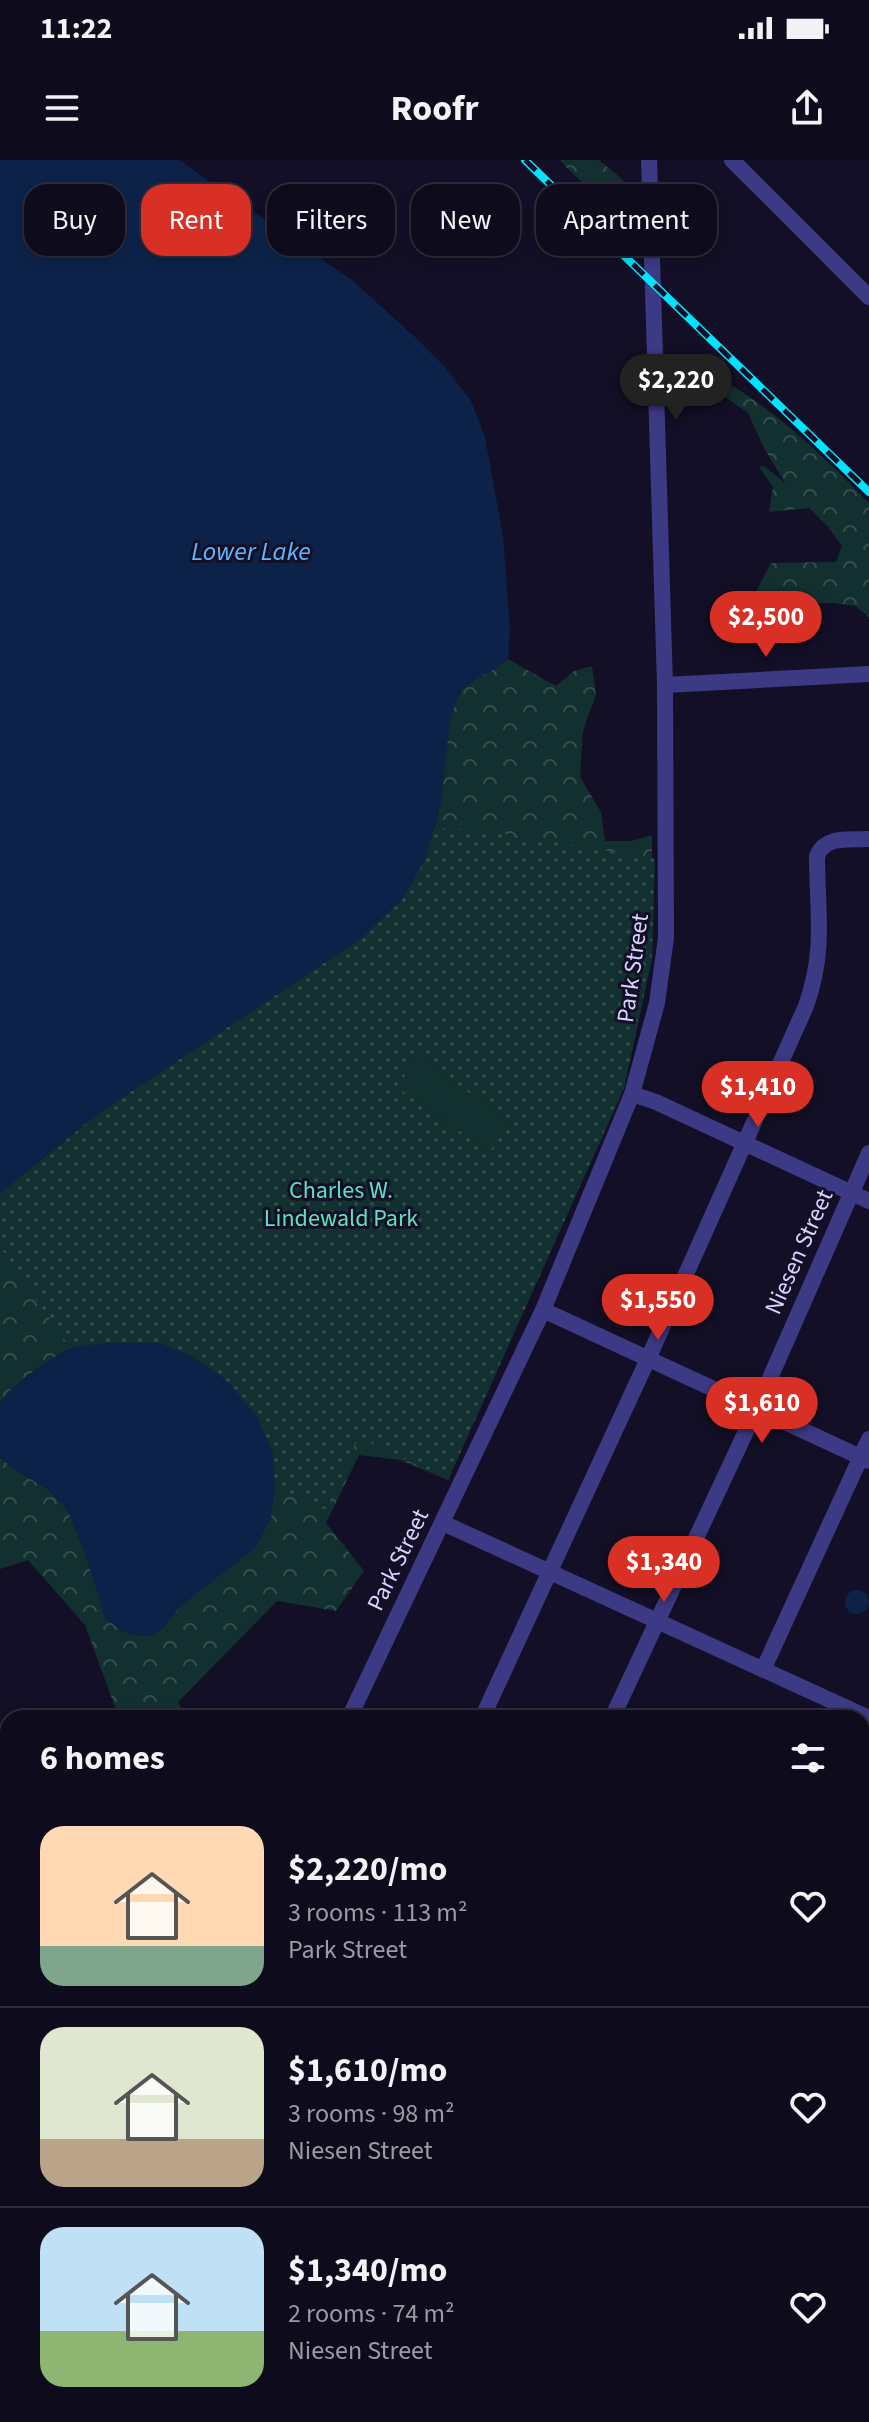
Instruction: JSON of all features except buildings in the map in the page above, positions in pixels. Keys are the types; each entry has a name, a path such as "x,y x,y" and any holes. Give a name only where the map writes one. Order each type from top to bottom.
{"street":[{"name":"Park Street","path":"353,1710 543,1310 632,1094 657,1003 666,938 665,685 649,160"},
{"path":"732,160 869,297"},
{"path":"665,685 869,674"},
{"path":"486,1710 648,1359 815,979 821,921 817,856 826,842 869,839"},
{"path":"632,1094 656,1102 869,1201"},
{"name":"Niesen Street","path":"616,1710 756,1410 869,1153"},
{"path":"543,1310 865,1459"},
{"path":"763,1670 865,1459 869,1439"},
{"path":"443,1523 850,1710"}],"green space":[{"path":"559,160 599,160 626,184 584,184"},
{"path":"699,368 769,411 810,445 869,503 869,617 855,606 834,603 760,604 755,593 771,563 836,562 842,546 809,508 769,512 773,487 759,467 764,466 785,483 748,413 692,373"},
{"name":"Charles W. Lindewald Park","path":"508,659 556,686 574,671 592,666 596,695 583,730 580,777 601,812 605,841 631,841 652,835 652,958 624,1088 448,1480 400,1460 359,1455 326,1523 364,1571 336,1611 277,1601 178,1702 182,1710 116,1710 85,1625 28,1560 0,1569 0,1457 15,1470 48,1489 67,1509 84,1550 151,1636 206,1585 70,1348 23,1380 0,1404 0,1193 425,860 440,807 449,725 457,698 472,681"},
{"name":"Charles W. Lindewald Park","path":"434,828 483,830 655,859 652,958 624,1088 448,1480 358,1437 329,1511 275,1487 273,1453 104,1343 70,1348 0,1246 0,1193 425,860"},
{"path":"418,1057 512,1123 489,1152 397,1087"}],"water":[{"name":"Lower Lake","path":"0,160 179,160 214,184 141,184 141,256 251,256 251,210 267,221 267,256 317,256 352,280 446,368 471,401 485,437 503,536 510,628 508,659 459,692 450,721 441,802 425,860 402,899 363,937 96,1115 0,1193"},
{"path":"104,1343 159,1343 190,1355 227,1381 257,1417 273,1453 275,1487 271,1518 255,1548 179,1607 163,1628 152,1636 123,1632 105,1618 84,1550 67,1509 48,1489 15,1470 0,1457 0,1404 10,1390 70,1348"},
{"path":"857,1590 865,1594 869,1602 865,1610 857,1614 849,1610 845,1602 849,1594"}],"railway":[{"path":"525,160 869,492"}]}
